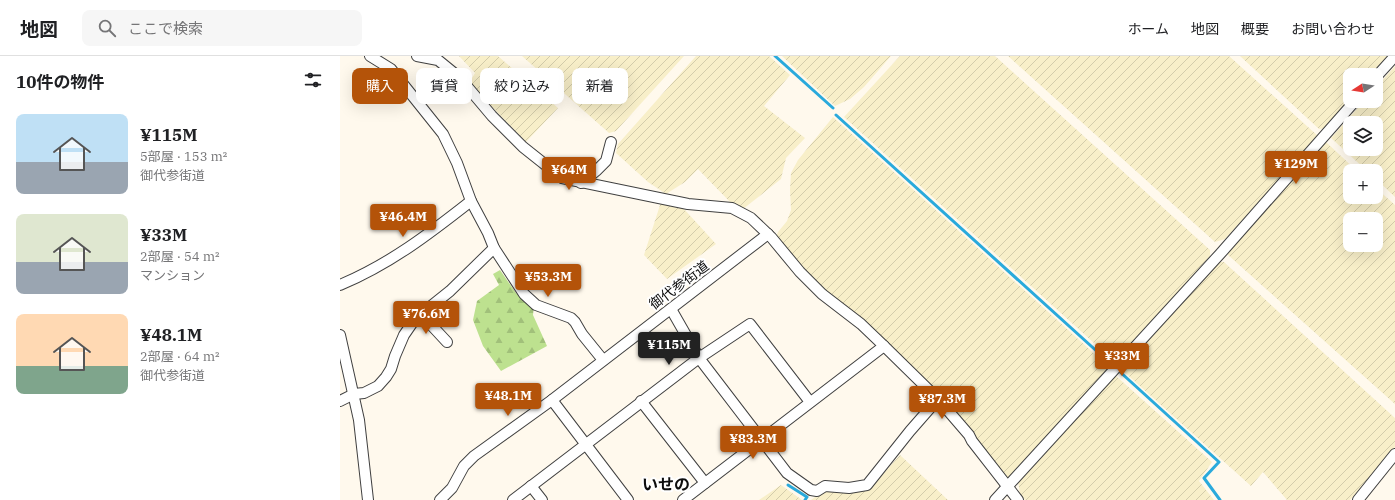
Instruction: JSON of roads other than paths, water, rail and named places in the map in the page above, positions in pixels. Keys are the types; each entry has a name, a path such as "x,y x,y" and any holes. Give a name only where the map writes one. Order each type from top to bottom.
{"street":[{"path":"370,56 391,69 443,134 494,248 524,294 536,305 571,318 602,360"},
{"path":"417,56 438,60 460,78 492,116 523,147 562,178 688,204 732,208 751,218 770,236 800,272 816,288 860,324 938,399 969,435 972,441 1018,500"},
{"path":"1383,69 1395,56"},
{"path":"995,500 1220,254 1349,108"},
{"path":"581,182 606,161 611,142"},
{"path":"340,285 397,256 472,201"},
{"name":"御代参街道","path":"440,500 452,488 464,466 474,456 552,400 602,360 770,236"},
{"path":"340,401 354,394 364,393 378,386 391,369 404,335 415,319 450,291 494,248"},
{"path":"671,309 699,358 787,473 812,490 817,491 825,486 849,488 867,485 910,431 938,399"},
{"path":"421,314 447,342"},
{"path":"513,500 641,401 699,358 750,324 810,402"},
{"path":"340,335 363,440 368,500"},
{"path":"682,500 884,346"},
{"path":"552,400 628,500"},
{"path":"641,401 705,483"},
{"path":"1358,500 1391,466 1395,454"},
{"path":"531,486 542,500"}],"waterway":[{"path":"775,56 833,108"},
{"path":"836,115 1112,365"},
{"path":"1119,371 1219,462 1204,478 1220,500"},
{"path":"788,485 807,497 805,500"}],"district":[{"name":"いせの","path":"666,484"}]}
